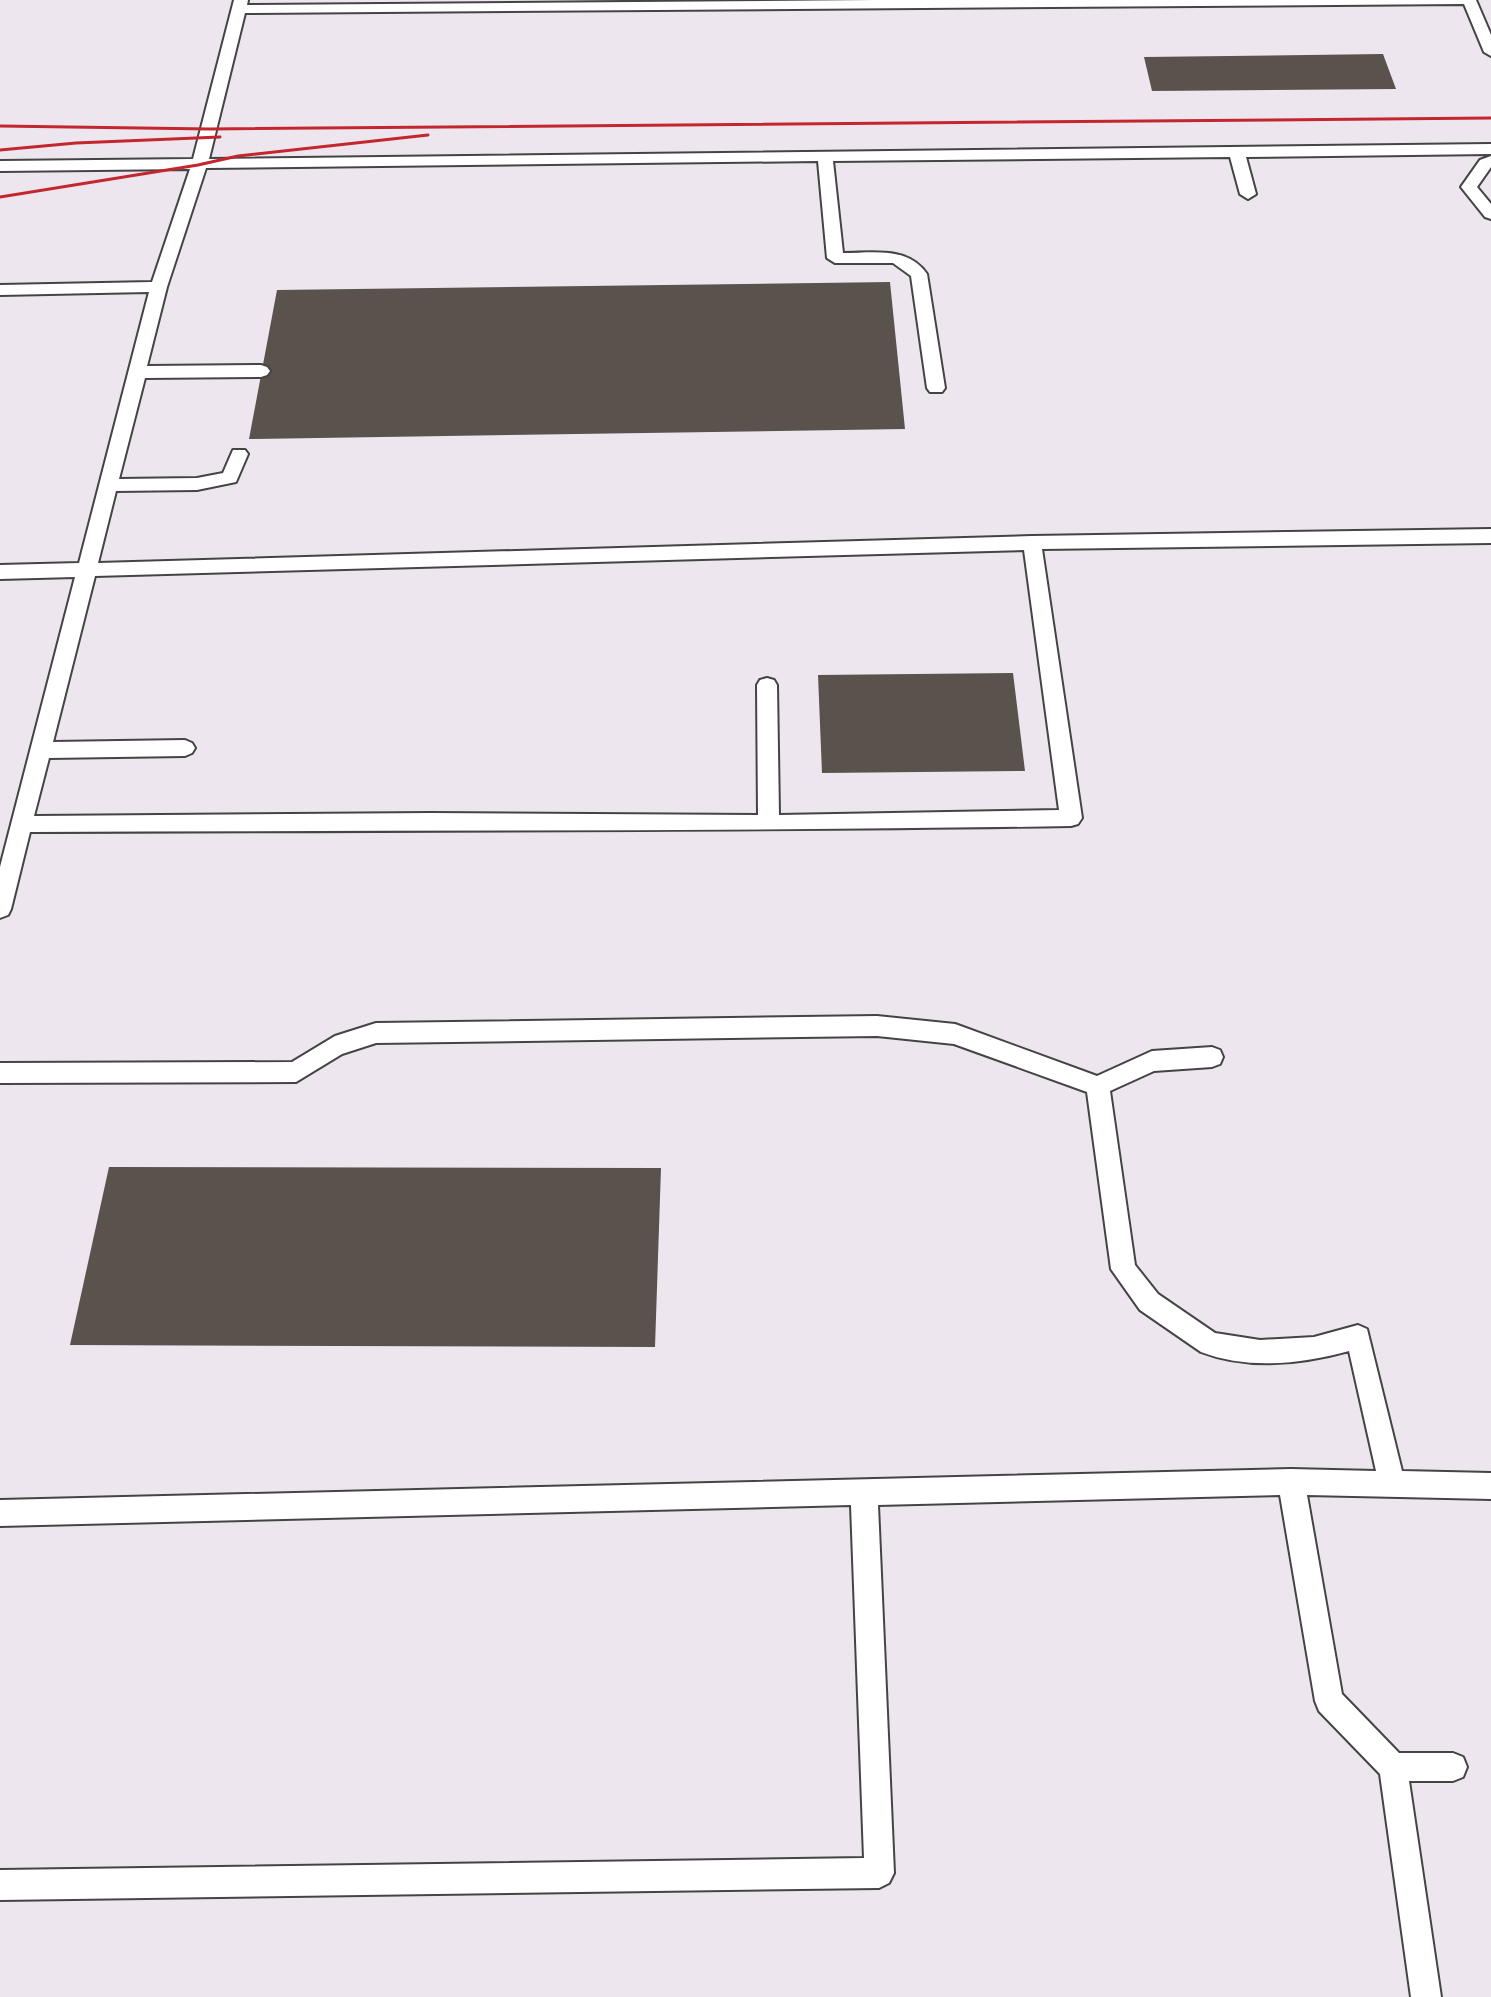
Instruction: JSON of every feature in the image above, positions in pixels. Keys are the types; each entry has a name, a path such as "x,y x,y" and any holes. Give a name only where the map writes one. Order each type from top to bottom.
{"lane":[{"path":"0,909 159,287 208,137 240,4 1469,0 1491,52"},
{"path":"0,166 1491,150"},
{"path":"1237,152 1248,194"},
{"path":"825,157 835,258 896,258 919,274 936,388"},
{"path":"1491,161 1486,163 1469,187 1491,214"},
{"path":"0,290 159,287"},
{"path":"138,372 261,370"},
{"path":"109,485 197,484 230,478 239,454"},
{"path":"0,572 1032,543 1491,536"},
{"path":"22,824 419,821 768,823 1071,818 1032,543"},
{"path":"766,685 768,823"},
{"path":"41,750 185,748"},
{"path":"0,1073 297,1072 351,1038 376,1033 877,1026 954,1034 1098,1086 1152,1061 1212,1057"},
{"path":"1098,1086 1123,1269 1149,1302 1210,1344 1260,1352 1314,1349 1358,1337 1392,1484"},
{"path":"1291,1482 1329,1701 1394,1767 1426,1997"},
{"path":"0,1513 1291,1482 1491,1486"},
{"path":"0,1885 879,1873 864,1492"},
{"path":"1394,1767 1453,1767"}],"shaded area":[{"path":"0,0 1491,0 1491,1997 0,1997"}],"building":[{"path":"1383,54 1396,89 1152,91 1144,57"},
{"path":"890,282 905,429 249,439 277,290"},
{"path":"1013,673 1025,771 822,773 818,675"},
{"path":"109,1167 661,1168 655,1347 70,1345"}],"railway":[{"path":"0,126 210,129 1491,118"},
{"path":"0,197 198,165 238,156 428,135"},
{"path":"0,150 76,143 220,137"}]}
